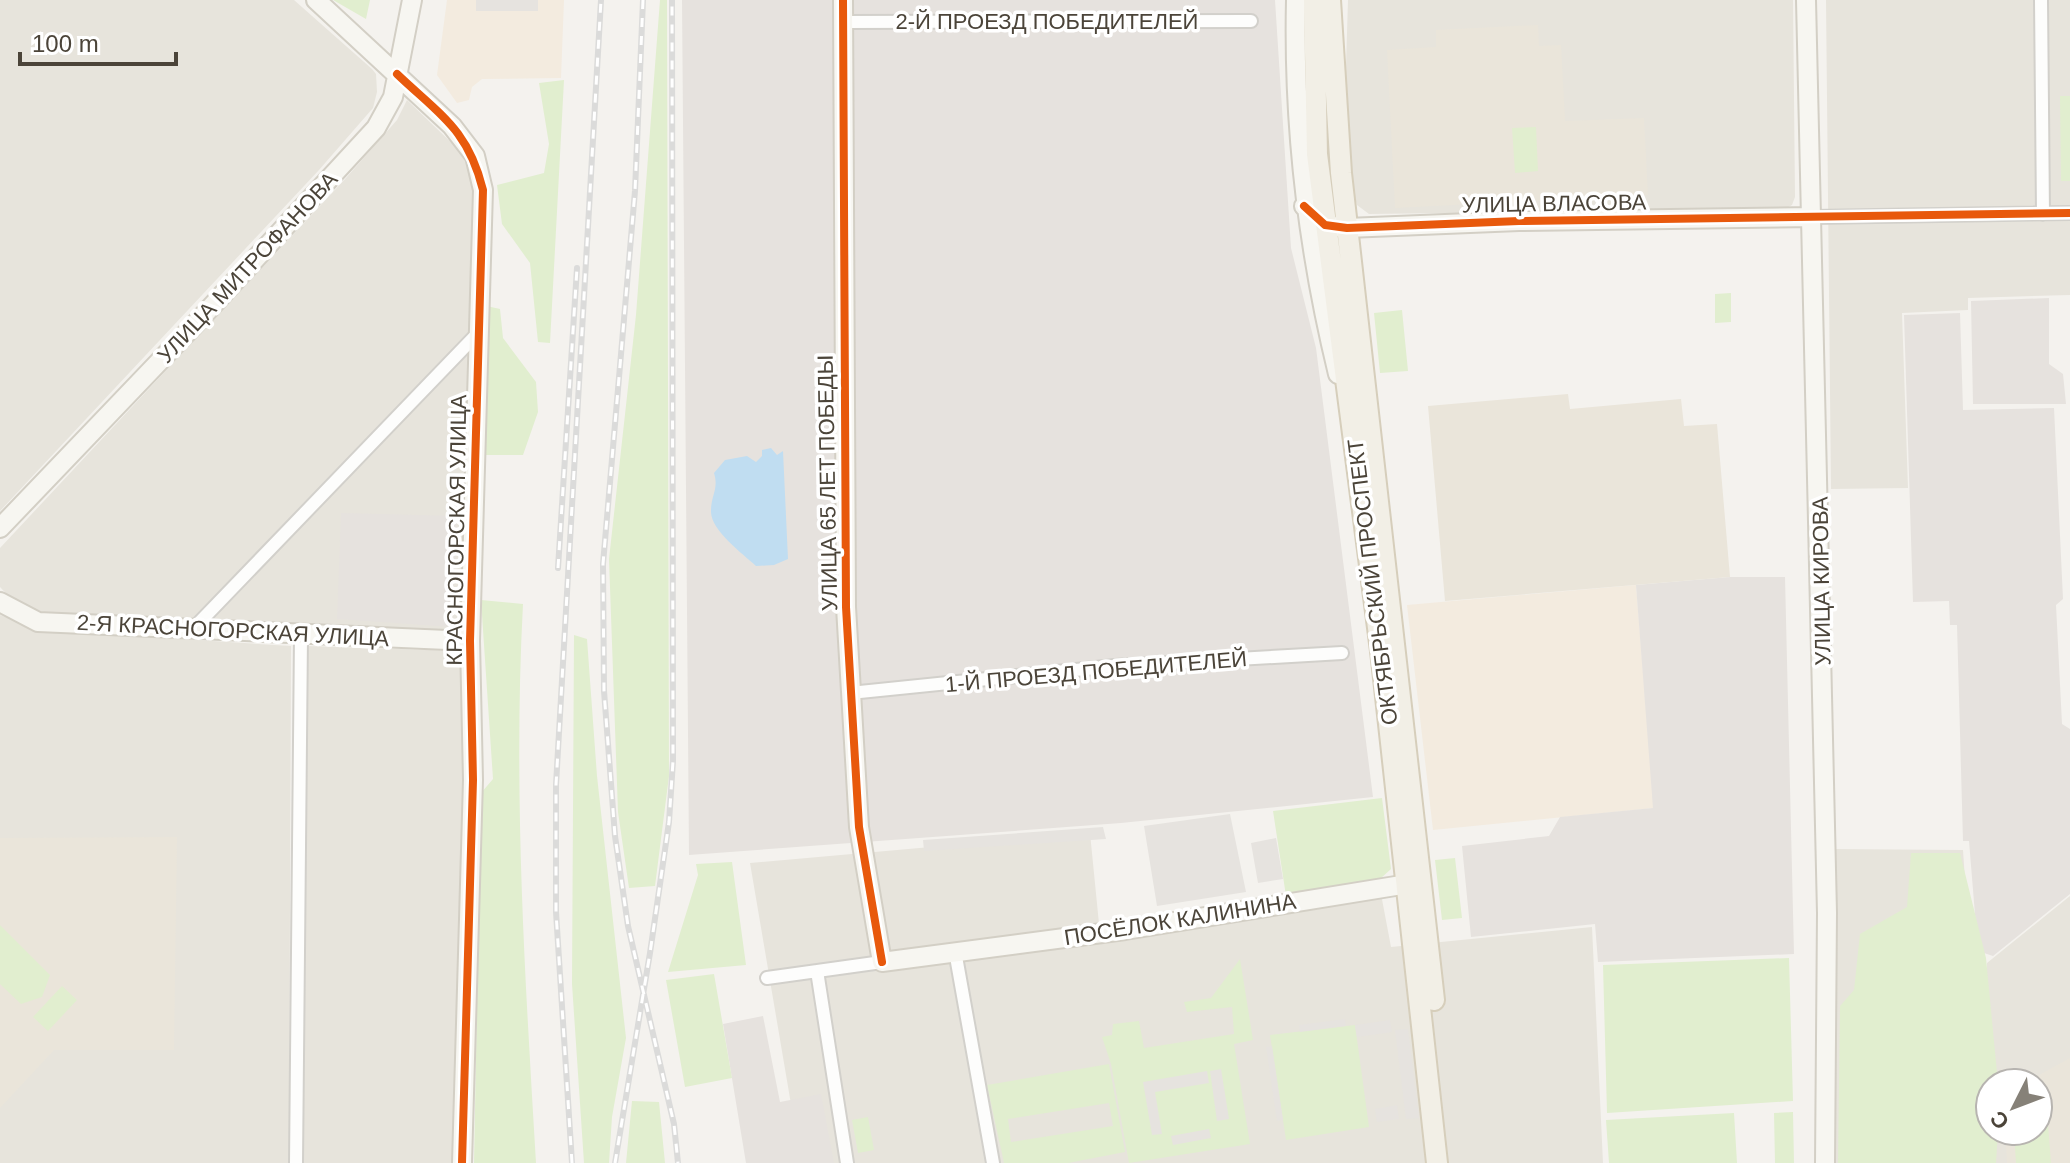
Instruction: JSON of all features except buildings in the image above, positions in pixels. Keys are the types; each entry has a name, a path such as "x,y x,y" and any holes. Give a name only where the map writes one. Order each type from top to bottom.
{"main road":[{"name":"ОКТЯБРЬСКИЙ ПРОСПЕКТ","path":"1314,0 1317,154 1325,225 1451,1163"},
{"name":"ОКТЯБРЬСКИЙ ПРОСПЕКТ","path":"1330,0 1332,83 1413,883 1437,1163"}],"street":[{"path":"316,0 397,74"},
{"name":"УЛИЦА МИТРОФАНОВА","path":"0,528 376,128 393,97 412,0"},
{"name":"УЛИЦА 65 ЛЕТ ПОБЕДЫ","path":"843,0 850,693 859,827 882,962"},
{"path":"1296,0 1297,112 1304,206 1328,333 1357,453"},
{"path":"1332,83 1341,0"},
{"name":"УЛИЦА КИРОВА","path":"1806,0 1808,203 1813,217 1827,913 1825,1163"},
{"path":"2041,0 2043,214"},
{"name":"2-Й ПРОЕЗД ПОБЕДИТЕЛЕЙ","path":"843,22 1251,21"},
{"name":"КРАСНОГОРСКАЯ УЛИЦА","path":"397,74 452,126 475,156 483,190 470,641 473,780 462,1163"},
{"path":"1304,206 1325,225"},
{"path":"1813,217 2070,213"},
{"name":"УЛИЦА ВЛАСОВА","path":"1325,225 1347,228 1519,221 1813,217"},
{"path":"193,629 479,332"},
{"name":"2-Я КРАСНОГОРСКАЯ УЛИЦА","path":"0,602 38,622 301,636 470,641"},
{"path":"296,1163 301,636"},
{"name":"1-Й ПРОЕЗД ПОБЕДИТЕЛЕЙ","path":"850,693 1115,666 1342,653"},
{"name":"ПОСЁЛОК КАЛИНИНА","path":"767,978 1125,930 1413,883"},
{"path":"955,951 993,1163"},
{"path":"817,971 847,1163"}],"shaded area":[{"path":"0,0 294,0 372,69 376,74 377,92 373,108 319,170 0,511"},
{"path":"447,0 564,0 561,78 482,79 472,87 469,100 457,103 437,75"},
{"path":"476,0 538,0 538,11 476,11"},
{"path":"682,0 1275,0 1291,248 1316,348 1373,797 1121,823 689,855"},
{"path":"1348,0 1793,0 1795,197 1792,205 1785,209 1369,214 1357,205 1354,195 1345,99"},
{"path":"1826,0 2070,0 2070,295 1968,298 1968,310 1902,313 1908,488 1831,489"},
{"path":"1538,25 1539,46 1561,45 1565,121 1644,118 1648,195 1395,208 1387,50 1436,47 1436,30"},
{"path":"407,100 459,150 470,167 476,193 466,637 48,616 17,605 0,587 0,548 346,178 397,120"},
{"path":"2049,298 2049,364 2063,374 2066,404 1973,404 1971,301"},
{"path":"1960,313 1963,410 2054,408 2063,599 2056,605 2062,724 2070,729 2070,894 1993,956 1978,951 1969,841 1963,841 1957,625 1950,625 1949,601 1913,602 1904,315"},
{"path":"1568,394 1570,409 1681,399 1684,426 1717,424 1730,577 1445,601 1428,406"},
{"path":"341,513 457,516 452,627 337,619"},
{"path":"1730,577 1785,577 1794,954 1598,962 1595,924 1471,937 1462,846 1549,836 1560,817 1653,808 1636,585"},
{"path":"1636,585 1654,808 1433,830 1407,605"},
{"path":"0,615 40,630 291,646 289,1163 0,1163"},
{"path":"308,646 460,651 463,780 453,1163 302,1163"},
{"path":"1230,814 1246,892 1157,906 1144,826"},
{"path":"1103,827 1106,839 924,851 923,840"},
{"path":"1090,833 1101,944 1381,894 1391,947 1592,927 1603,1163 801,1163 750,863"},
{"path":"177,837 174,1050 54,1050 0,1108 0,838"},
{"path":"1276,838 1283,879 1258,883 1251,843"},
{"path":"1831,849 1963,850 1978,1067 1974,1067 1974,1147 1983,1147 1984,1163 1830,1163"},
{"path":"2070,896 2070,1163 1987,1163 1987,1147 2054,1147 2054,1067 1987,1067 1987,963"},
{"path":"763,1016 780,1102 821,1094 834,1163 746,1163 723,1024"},
{"path":"1345,1019 1346,1026 1300,1032 1299,1025"},
{"path":"1390,1020 1392,1032 1357,1037 1355,1025"},
{"path":"1408,1029 1419,1118 1406,1119 1395,1030"},
{"path":"1272,1046 1283,1120 1277,1121 1266,1047"},
{"path":"2070,1058 2070,1163 2007,1163 2006,1147 2054,1147 2054,1067"},
{"path":"1221,1069 1229,1119 1217,1121 1210,1071"},
{"path":"1207,1071 1209,1083 1155,1092 1162,1134 1152,1135 1143,1082"},
{"path":"1397,1105 1399,1119 1377,1122 1375,1109"},
{"path":"1209,1129 1211,1138 1173,1145 1171,1136"}],"green space":[{"path":"333,0 370,0 366,19"},
{"path":"660,0 667,0 669,776 655,886 629,888 618,812 609,559 636,315"},
{"path":"564,80 550,343 538,342 530,263 502,224 497,185 544,173 549,144 539,83"},
{"path":"2060,96 2070,96 2070,181 2061,181"},
{"path":"1536,127 1538,171 1515,173 1512,128"},
{"path":"1731,293 1731,322 1715,323 1715,294"},
{"path":"482,305 500,309 503,338 536,382 538,412 523,455 480,455"},
{"path":"1402,310 1408,371 1380,373 1374,313"},
{"path":"481,600 523,604 520,814 524,954 536,1163 474,1163 481,793 493,779"},
{"path":"574,635 587,639 597,776 626,1038 612,1117 609,1163 584,1163 572,984"},
{"path":"1382,798 1391,869 1380,879 1286,896 1273,811"},
{"path":"1911,853 1960,853 1986,958 1996,1067 1974,1067 1974,1147 1997,1147 1996,1163 1838,1163 1840,1006 1854,990 1860,934 1907,907"},
{"path":"1455,858 1462,918 1442,920 1435,860"},
{"path":"732,862 746,965 668,972 698,875 696,864"},
{"path":"0,925 50,975 42,997 21,1004 0,984"},
{"path":"1789,958 1793,1101 1607,1113 1603,965"},
{"path":"1240,959 1253,1040 1234,1044 1250,1144 1129,1163 1111,1064 1102,1037 1112,1035 1113,1024 1139,1021 1144,1048 1234,1034 1232,1007 1187,1012 1184,1002 1211,998"},
{"path":"714,974 732,1078 685,1087 666,980"},
{"path":"62,986 77,1000 48,1031 33,1017"},
{"path":"1355,1025 1369,1127 1286,1140 1270,1035"},
{"path":"1109,1064 1125,1152 1068,1163 1004,1163 987,1085","holes":["1109,1103 1113,1126 1011,1142 1008,1119"]},
{"path":"632,1101 659,1102 665,1163 626,1163"},
{"path":"1793,1112 1794,1163 1775,1163 1774,1113"},
{"path":"1734,1113 1737,1163 1609,1163 1606,1120"},
{"path":"868,1117 874,1150 858,1153 852,1120"},
{"path":"2015,1147 2050,1147 2051,1163 2016,1163"}],"water":[{"path":"771,448 777,455 783,451 788,559 774,565 756,566 728,541 712,518 711,505 716,483 714,473 725,460 747,456 756,462 762,456 762,450"}],"railway":[{"path":"572,1163 556,912 556,785 601,0"},
{"path":"643,0 635,191 603,564 604,691 615,836 628,926 674,1124 678,1163"},
{"path":"615,1163 669,822 673,761 672,0"},
{"path":"558,568 577,268"}],"cycle path":[{"path":"843,0 846,607 859,827 882,962"},
{"path":"397,74 461,137 477,169 483,190 470,641 473,780 462,1163"},
{"path":"1304,206 1325,225 1347,228 1519,221 2070,213"}]}
